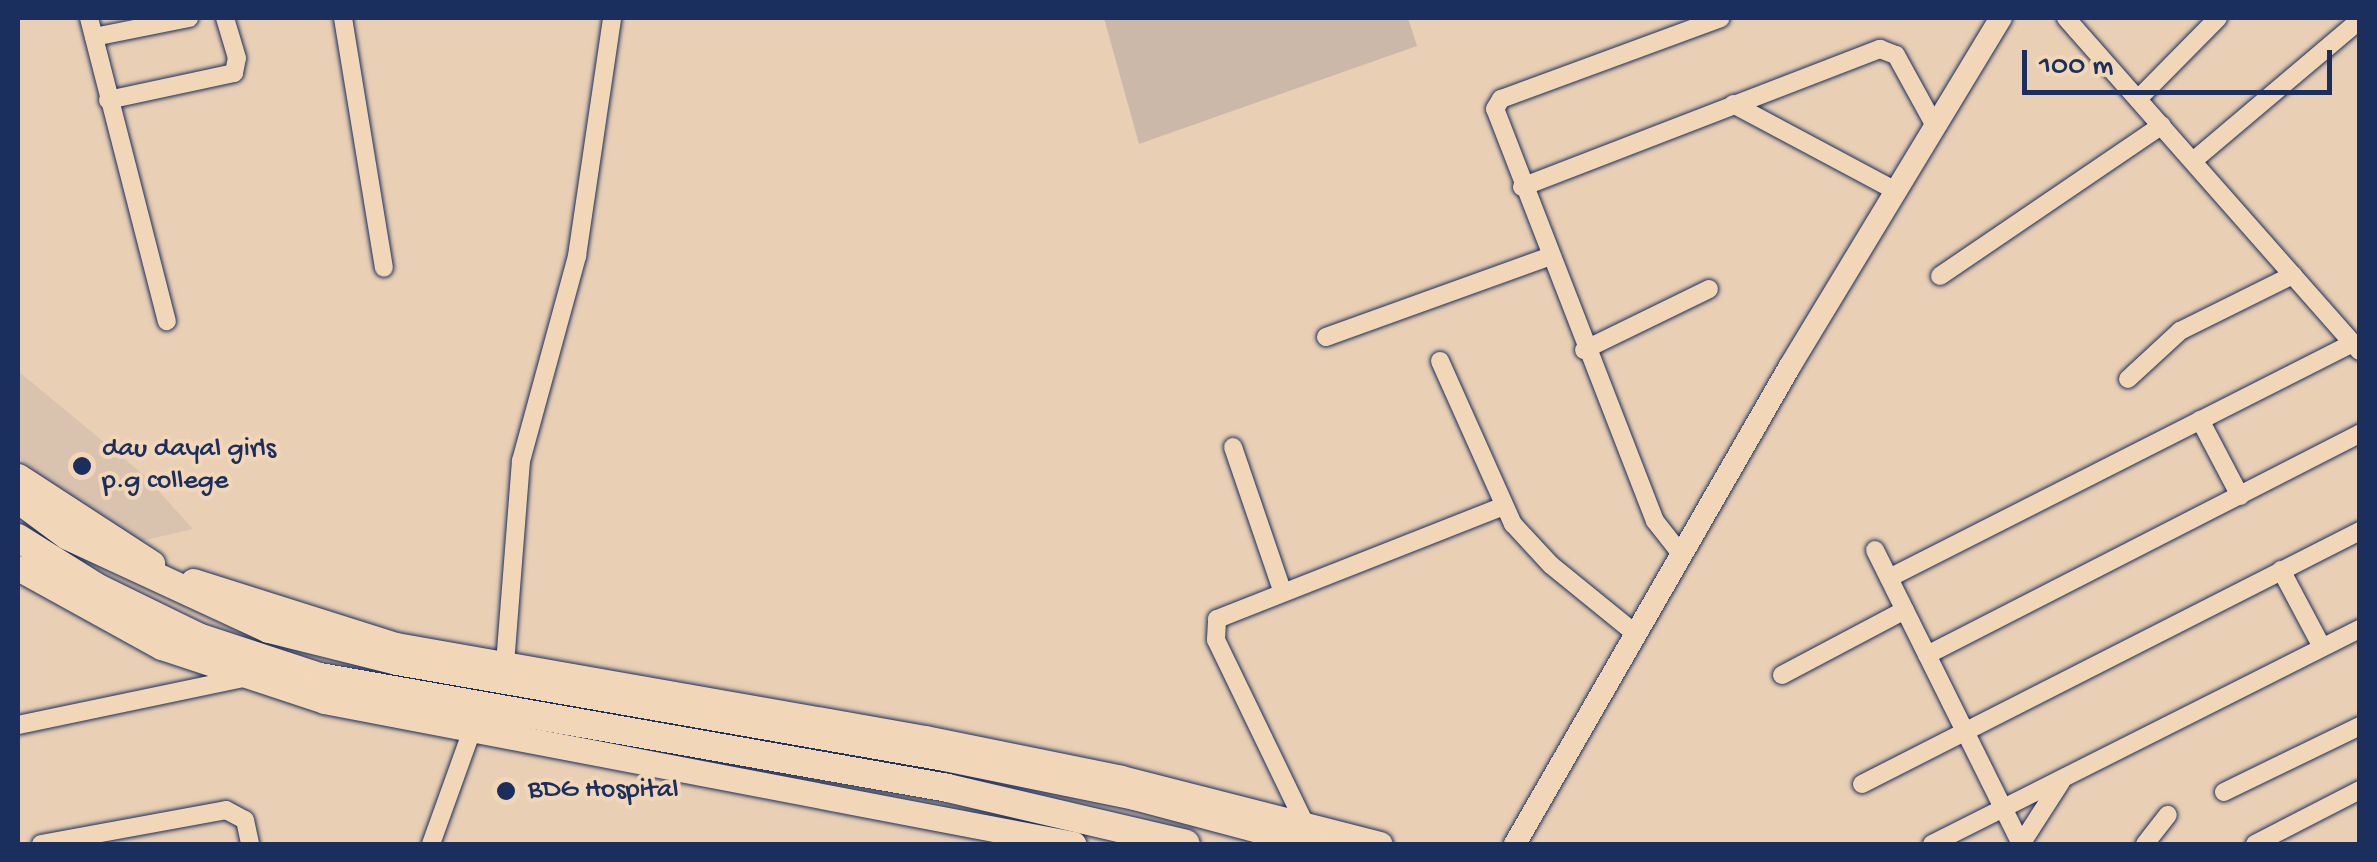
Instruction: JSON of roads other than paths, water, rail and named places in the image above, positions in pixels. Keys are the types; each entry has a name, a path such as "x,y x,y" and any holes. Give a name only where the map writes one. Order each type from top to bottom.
{"main road":[{"path":"18,476 162,568 242,600 396,645 925,738 1311,835"},
{"path":"18,499 68,536 269,630 397,662 945,756 1311,835 1380,844"},
{"path":"18,538 198,638 320,677 948,788 1186,844"},
{"path":"18,568 161,648 243,678 472,730 1074,844"}],"street":[{"path":"89,18 167,321"},
{"path":"94,37 189,18"},
{"path":"108,100 234,73 238,58 225,18"},
{"path":"344,18 384,268"},
{"path":"505,664 522,460 577,256 612,18"},
{"path":"1682,554 1655,520 1494,118 1501,99 1721,18"},
{"path":"1514,844 2001,18"},
{"path":"1889,578 2200,420 2356,347 2066,18"},
{"path":"2138,99 2218,18"},
{"path":"2193,162 2360,20"},
{"path":"1522,187 1880,49 1896,56 1935,126"},
{"path":"1733,104 1896,191"},
{"path":"1940,276 2162,126"},
{"path":"1326,337 1548,257"},
{"path":"2128,380 2180,331 2294,276"},
{"path":"1584,350 1709,289"},
{"path":"1440,361 1501,507 1551,565 1636,634"},
{"path":"2200,420 2240,496"},
{"path":"1927,655 2360,434"},
{"path":"1233,447 1282,590"},
{"path":"1311,835 1214,629 1226,612 1501,507"},
{"path":"1862,784 2360,530"},
{"path":"1875,550 2021,844 2063,780"},
{"path":"2280,570 2322,648"},
{"path":"1782,675 1905,610"},
{"path":"1932,844 2360,629"},
{"path":"18,726 243,678"},
{"path":"2224,792 2360,726"},
{"path":"430,844 472,730"},
{"path":"2255,844 2360,790"},
{"path":"40,844 226,810 245,820 250,844"},
{"path":"2145,844 2168,815"}],"place":[{"name":"dau dayal girls p.g college","path":"82,466"},
{"name":"BDG Hospital","path":"506,791"}]}
